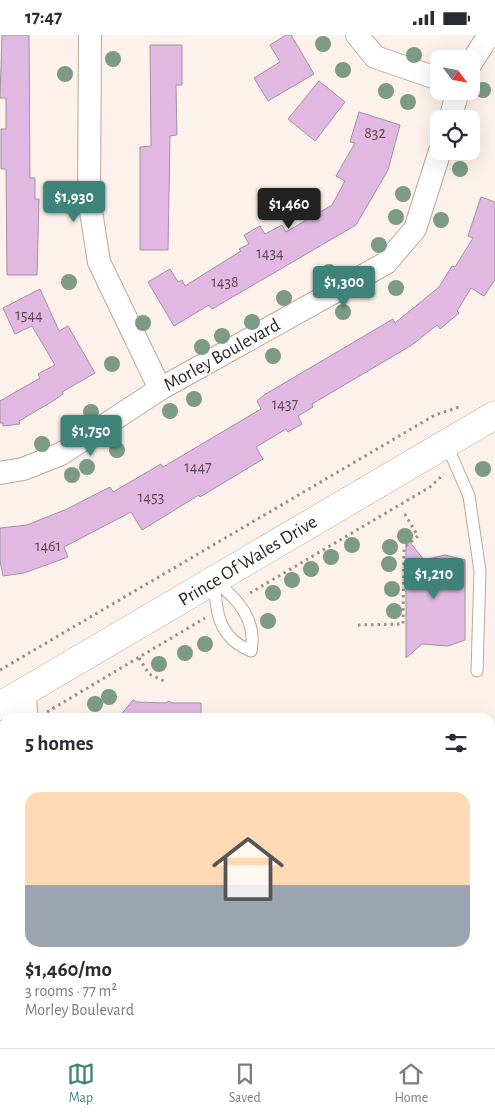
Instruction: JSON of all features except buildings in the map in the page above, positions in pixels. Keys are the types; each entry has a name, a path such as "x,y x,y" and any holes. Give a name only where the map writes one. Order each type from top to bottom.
{"main road":[{"name":"Prince Of Wales Drive","path":"0,706 33,707 215,581 451,454 495,415"}],"street":[{"path":"90,35 89,199 99,262 160,389"},
{"path":"357,35 375,57 430,76"},
{"path":"479,50 489,35"},
{"name":"Morley Boulevard","path":"0,473 23,469 61,454 160,389 386,263 415,229 437,160"}],"lane":[{"path":"451,454 469,496 480,571 478,671"},
{"path":"215,581 238,600 253,630 251,651 231,639 216,612 215,581"}],"path":[{"path":"0,670 435,415 464,406"},
{"path":"238,600 430,487 451,454"},
{"path":"358,625 403,624 404,551 418,537 403,511"},
{"path":"33,707 139,658 216,612"},
{"path":"139,658 149,674 164,681"}]}
